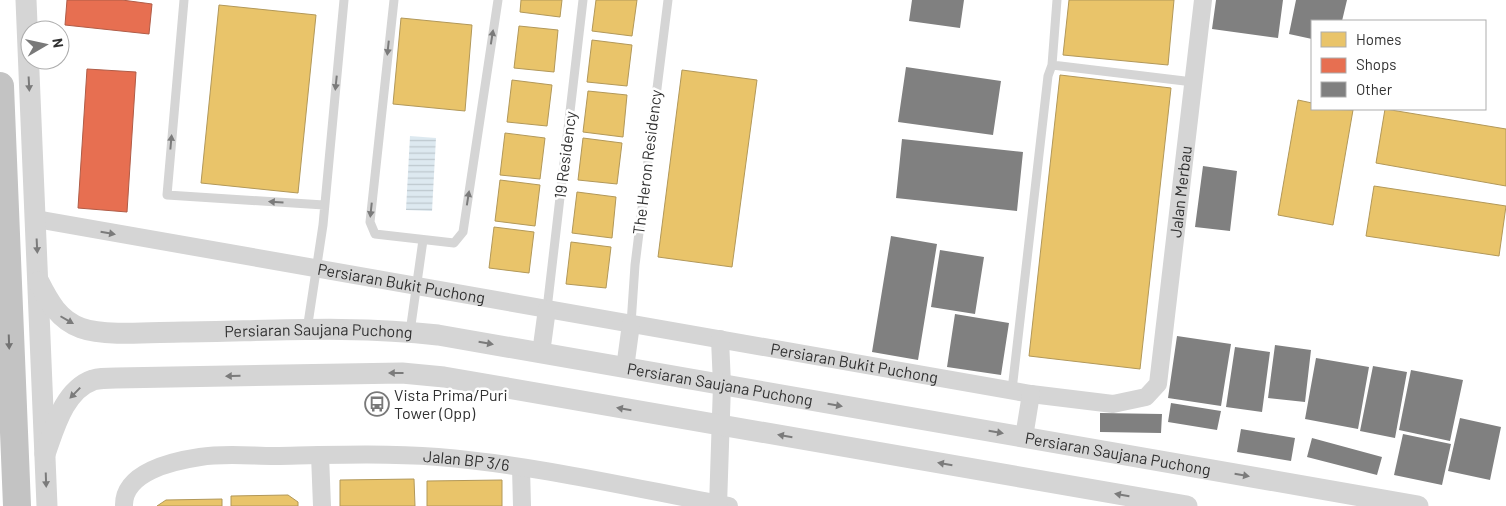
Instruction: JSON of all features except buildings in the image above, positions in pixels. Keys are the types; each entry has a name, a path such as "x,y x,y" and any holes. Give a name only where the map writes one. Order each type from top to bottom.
{"highway":[{"path":"0,86 17,506"}],"street":[{"path":"26,0 47,506"},
{"name":"Jalan Merbau","path":"1158,384 1202,0"},
{"path":"36,219 145,240 316,269"},
{"name":"Persiaran Bukit Puchong","path":"316,269 1031,394 1113,404 1146,397 1158,384"},
{"name":"Persiaran Saujana Puchong","path":"39,282 48,300 60,316 82,328 114,333 308,330 410,332 1418,506"},
{"path":"540,353 547,309"},
{"path":"625,368 631,324"},
{"path":"720,339 722,505"},
{"path":"45,454 58,420 69,400 80,387 93,380 402,373 444,377 1187,506"},
{"path":"1024,437 1031,394"},
{"path":"320,455 322,506"},
{"name":"Jalan BP 3/6","path":"124,506 124,496 133,483 152,470 201,456 320,455 438,457 521,468 722,505"},
{"path":"521,468 522,506"}],"lane":[{"path":"184,0 167,195 324,205"},
{"path":"316,269 344,0"},
{"path":"394,0 370,222 375,234 454,243 463,232 498,0"},
{"name":"19 Residency","path":"547,309 583,0"},
{"name":"The Heron Residency","path":"631,324 635,265 668,0"},
{"path":"1012,390 1048,76 1052,65 1057,0"},
{"path":"1052,65 1193,82"},
{"path":"410,332 423,240"},
{"name":"Persiaran Bukit Puchong","path":"308,330 316,269"}],"shaded area":[{"path":"410,136 436,138 432,211 406,210"}],"place":[{"name":"Vista Prima/Puri Tower (Opp)","path":"377,404"}]}
